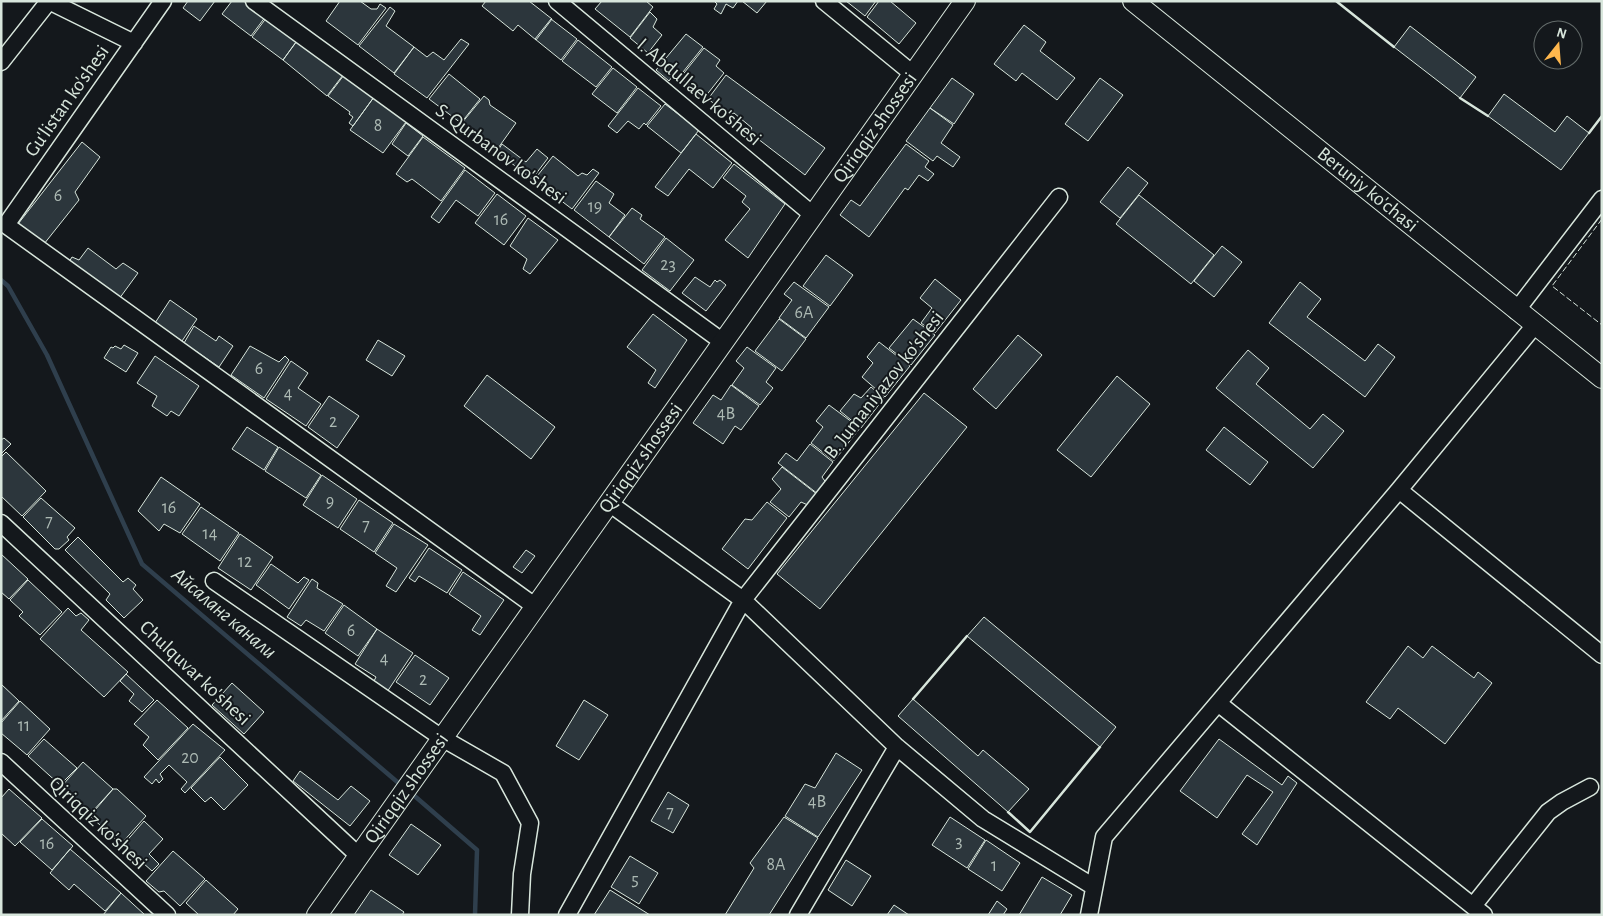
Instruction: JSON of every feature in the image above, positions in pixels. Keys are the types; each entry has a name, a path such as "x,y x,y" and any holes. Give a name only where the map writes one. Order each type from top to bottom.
{"main road":[{"name":"Qiriqqiz shossesi","path":"317,915 965,1"},
{"name":"Beruniy ko'chasi","path":"1133,1 1516,311 1602,378"}],"street":[{"path":"1,62 49,1 134,43"},
{"name":"Gu'listan ko'shesi","path":"163,1 6,225 536,607"},
{"name":"S. Qurbanov ko'shesi","path":"254,1 723,342"},
{"name":"I. Abdullaev ko'shesi","path":"558,1 814,215"},
{"path":"824,1 913,74"},
{"name":"B. Jumaniyazov ko'shesi","path":"567,915 743,600 1059,196"},
{"path":"1516,311 1602,199"},
{"path":"1089,915 1104,837 1399,490 1535,325"},
{"path":"1399,490 1602,655"},
{"path":"609,503 743,600 896,747 983,819 1094,887"},
{"name":"Chulquvar ko'shesi","path":"1,522 359,856"},
{"path":"214,581 442,738 503,773 530,823 522,874 520,915"},
{"path":"1218,703 1479,910 1548,812 1590,787"},
{"path":"798,915 896,747"},
{"name":"Qiriqqiz ko'shesi","path":"1,762 167,915"}],"building":[{"path":"188,1 215,1 200,21 183,8"},
{"path":"232,1 254,1 266,16 251,36 222,14"},
{"path":"340,1 360,1 371,9 377,9 380,4 386,8 358,45 326,21"},
{"path":"486,1 529,1 552,19 536,40 518,25 513,31 482,6"},
{"path":"602,1 646,1 653,7 630,37 595,9"},
{"path":"714,1 738,1 733,8 726,4 721,14 714,9 717,4"},
{"path":"742,1 767,1 757,13"},
{"path":"846,1 876,1 865,16"},
{"path":"879,1 890,1 916,23 899,44 867,17"},
{"path":"390,7 395,11 386,26 414,47 394,73 359,46"},
{"path":"650,12 657,19 653,27 662,35 648,53 630,38"},
{"path":"267,17 301,35 283,60 252,37"},
{"path":"551,19 577,39 561,60 535,39"},
{"path":"1024,25 1046,42 1040,51 1075,78 1057,100 1022,73 1016,81 994,64"},
{"path":"1410,26 1476,77 1460,98 1394,47"},
{"path":"686,34 703,47 679,77 674,74 669,81 656,70"},
{"path":"461,39 469,44 427,98 394,74 414,47 427,57 433,52 444,60"},
{"path":"578,40 612,67 596,87 562,61"},
{"path":"297,41 343,75 327,96 283,60"},
{"path":"704,48 720,60 716,66 724,73 705,97 680,78"},
{"path":"613,68 637,87 617,113 592,94"},
{"path":"449,74 480,99 461,123 429,99"},
{"path":"344,75 374,97 353,126 349,123 353,117 349,114 350,112 328,96"},
{"path":"726,75 825,148 805,175 749,132 752,128 734,113 729,115 708,99"},
{"path":"952,78 974,94 954,124 930,108"},
{"path":"1100,78 1123,95 1088,141 1065,124"},
{"path":"638,88 661,106 646,125 644,123 639,129 628,121 617,133 608,126"},
{"path":"1504,94 1555,132 1567,116 1589,133 1561,170 1488,116"},
{"path":"484,96 489,100 490,105 516,123 496,151 461,124"},
{"path":"374,97 406,122 383,153 350,130"},
{"path":"665,104 699,130 681,153 647,126"},
{"path":"930,108 953,125 941,143 960,157 953,167 937,156 933,161 906,141"},
{"path":"406,123 423,136 408,156 392,144"},
{"path":"696,134 732,163 713,188 689,169 668,196 655,187"},
{"path":"423,137 465,168 441,201 412,179 407,182 396,174"},
{"path":"82,142 100,157 75,192 79,200 44,244 18,224"},
{"path":"502,144 526,162 537,149 548,158 532,179 497,152"},
{"path":"906,144 929,161 925,167 934,174 928,181 919,175 908,190 905,188 869,237 840,215 851,200 860,206"},
{"path":"553,156 578,176 582,173 587,175 593,169 599,173 572,209 534,180"},
{"path":"734,164 785,204 748,258 725,240 750,209 742,202 746,196 723,178"},
{"path":"1128,167 1148,183 1120,218 1100,202"},
{"path":"465,170 495,193 478,216 456,200 439,223 431,217"},
{"path":"596,181 614,194 609,203 625,215 609,237 574,210"},
{"path":"497,194 526,216 504,245 475,223"},
{"path":"1139,195 1214,255 1191,284 1116,224"},
{"path":"632,208 642,215 640,219 665,237 644,264 609,237"},
{"path":"528,218 558,240 530,274 523,269 527,259 510,246"},
{"path":"666,238 694,260 670,291 642,270"},
{"path":"1222,246 1242,262 1214,297 1194,281"},
{"path":"88,248 116,269 123,263 138,273 119,299 69,262 72,257 79,260"},
{"path":"826,255 853,275 830,306 803,286"},
{"path":"695,277 710,287 715,280 717,282 720,280 726,285 706,311 682,293"},
{"path":"935,279 961,300 935,333 921,323 932,308 920,298"},
{"path":"794,282 829,307 806,338 779,318 792,300 784,294"},
{"path":"1300,282 1321,299 1307,317 1365,361 1378,344 1395,357 1365,397 1269,323"},
{"path":"170,300 197,319 182,341 155,323"},
{"path":"653,314 687,340 655,388 648,383 656,370 627,347"},
{"path":"779,319 806,339 782,371 755,351"},
{"path":"913,319 935,335 911,365 889,348"},
{"path":"194,326 216,341 219,336 233,346 219,367 184,343"},
{"path":"1018,335 1042,355 996,409 973,389"},
{"path":"378,340 405,356 392,376 366,360"},
{"path":"879,342 910,366 885,397 862,377 873,363 867,357"},
{"path":"124,345 138,353 126,372 104,358 111,347 115,346 121,349"},
{"path":"250,346 279,362 285,356 289,360 264,398 231,375"},
{"path":"747,347 776,368 766,382 773,388 760,405 732,385 744,368 736,361"},
{"path":"1248,350 1269,368 1256,384 1310,429 1323,414 1344,431 1313,468 1216,388"},
{"path":"155,356 199,386 179,416 171,411 167,416 152,406 157,396 137,383"},
{"path":"291,361 308,373 298,388 321,404 306,426 266,399"},
{"path":"487,375 555,427 531,459 464,406"},
{"path":"1117,376 1150,404 1091,477 1057,450"},
{"path":"731,385 759,406 741,430 735,426 723,444 693,423 713,395 721,400"},
{"path":"871,387 884,398 861,428 840,411 854,394 861,398"},
{"path":"924,393 967,427 820,609 777,574"},
{"path":"329,396 359,416 337,448 308,427"},
{"path":"829,405 860,428 834,461 811,443 823,427 816,421"},
{"path":"247,427 278,447 264,470 232,449"},
{"path":"1224,427 1268,462 1250,485 1206,450"},
{"path":"4,438 11,444 1,454 1,440"},
{"path":"810,444 833,462 822,477 827,484 818,494 778,463 786,453 797,461"},
{"path":"279,447 321,475 306,498 265,471"},
{"path":"6,452 46,491 22,516 1,496 1,457"},
{"path":"782,467 818,495 810,506 801,502 789,517 770,502 781,489 772,479"},
{"path":"322,475 357,499 338,528 303,505"},
{"path":"161,477 200,504 180,533 164,524 159,531 138,511"},
{"path":"41,498 75,528 67,537 69,540 59,549 55,549 23,517"},
{"path":"359,500 393,523 374,552 340,529"},
{"path":"767,502 787,518 748,569 722,549 745,519 752,520"},
{"path":"201,507 239,533 220,561 182,534"},
{"path":"394,524 428,545 396,592 386,586 397,568 375,553"},
{"path":"240,534 273,557 251,590 218,568"},
{"path":"78,537 123,582 128,578 136,585 133,589 143,600 124,618 106,600 110,594 65,550"},
{"path":"429,548 462,570 447,593 419,576 415,582 409,578"},
{"path":"526,550 535,556 522,573 513,567"},
{"path":"1,554 28,579 9,599 1,592"},
{"path":"271,564 298,583 304,577 309,580 289,609 256,585"},
{"path":"463,572 504,600 480,635 472,630 481,616 449,594"},
{"path":"312,579 318,583 317,588 343,604 324,631 306,620 301,626 287,617"},
{"path":"28,580 62,612 40,635 19,616 23,612 10,600"},
{"path":"344,605 377,629 358,656 325,633"},
{"path":"68,608 76,616 81,613 89,620 81,630 128,672 104,697 40,639"},
{"path":"984,617 1116,727 1100,747 967,636"},
{"path":"377,629 413,653 387,692 373,683 376,677 355,664"},
{"path":"1408,646 1423,658 1432,646 1474,678 1478,672 1492,683 1445,744 1398,708 1390,719 1366,702"},
{"path":"415,655 449,678 430,705 396,682"},
{"path":"126,674 154,700 142,712 129,701 134,694 120,681"},
{"path":"232,683 264,712 244,734 212,705"},
{"path":"1,684 19,701 1,721"},
{"path":"913,699 978,756 983,750 1029,789 1008,812 898,716"},
{"path":"157,700 188,728 158,760 143,745 149,737 134,724"},
{"path":"584,700 608,715 579,760 556,746"},
{"path":"20,701 50,729 27,755 1,733 1,723"},
{"path":"193,724 225,750 185,793 181,789 187,782 169,765 160,774 163,779 159,783 156,779 152,784 144,777"},
{"path":"44,739 77,768 60,785 28,756"},
{"path":"1219,739 1282,785 1288,776 1297,783 1257,845 1242,834 1273,792 1247,775 1217,818 1180,791"},
{"path":"836,753 862,770 818,837 785,816 805,784 815,788"},
{"path":"220,757 248,785 224,810 211,797 205,802 191,788"},
{"path":"83,762 113,789 91,813 61,787"},
{"path":"300,771 338,800 351,786 370,801 350,826 293,781"},
{"path":"9,789 42,818 15,846 1,833 1,798"},
{"path":"113,789 117,789 146,816 121,844 90,816"},
{"path":"668,792 689,805 673,833 651,821"},
{"path":"784,817 818,838 769,915 725,915 754,868 750,863"},
{"path":"950,817 985,840 967,868 932,845"},
{"path":"42,819 73,846 52,870 20,842"},
{"path":"144,821 163,839 149,854 159,864 152,871 123,845"},
{"path":"411,824 441,845 418,875 389,855"},
{"path":"986,840 1020,863 1002,891 968,869"},
{"path":"70,849 121,893 105,911 74,884 69,890 50,873"},
{"path":"173,851 205,879 180,906 164,891 159,892 146,881"},
{"path":"630,856 658,873 639,904 611,887"},
{"path":"846,860 871,876 852,906 828,890"},
{"path":"1042,877 1072,895 1060,915 1019,915"},
{"path":"206,880 238,909 233,915 199,915 186,903"},
{"path":"371,890 404,912 402,915 354,915"},
{"path":"610,890 650,915 594,915"},
{"path":"121,893 145,915 103,915"},
{"path":"997,901 1007,909 1003,915 988,915"},
{"path":"894,905 909,915 887,915"}],"waterway":[{"name":"Айсаланг канали","path":"1,280 8,286 47,355 142,564 402,786"},
{"name":"Айсаланг канали","path":"410,792 477,850 475,915"}],"fence":[{"path":"1602,219 1552,286 1602,325"}],"wall":[{"path":"1336,1 1394,47"},
{"path":"1460,98 1488,116"},
{"path":"1589,133 1602,116"},
{"path":"913,699 967,636"},
{"path":"1008,812 1030,832 1100,747"}]}
